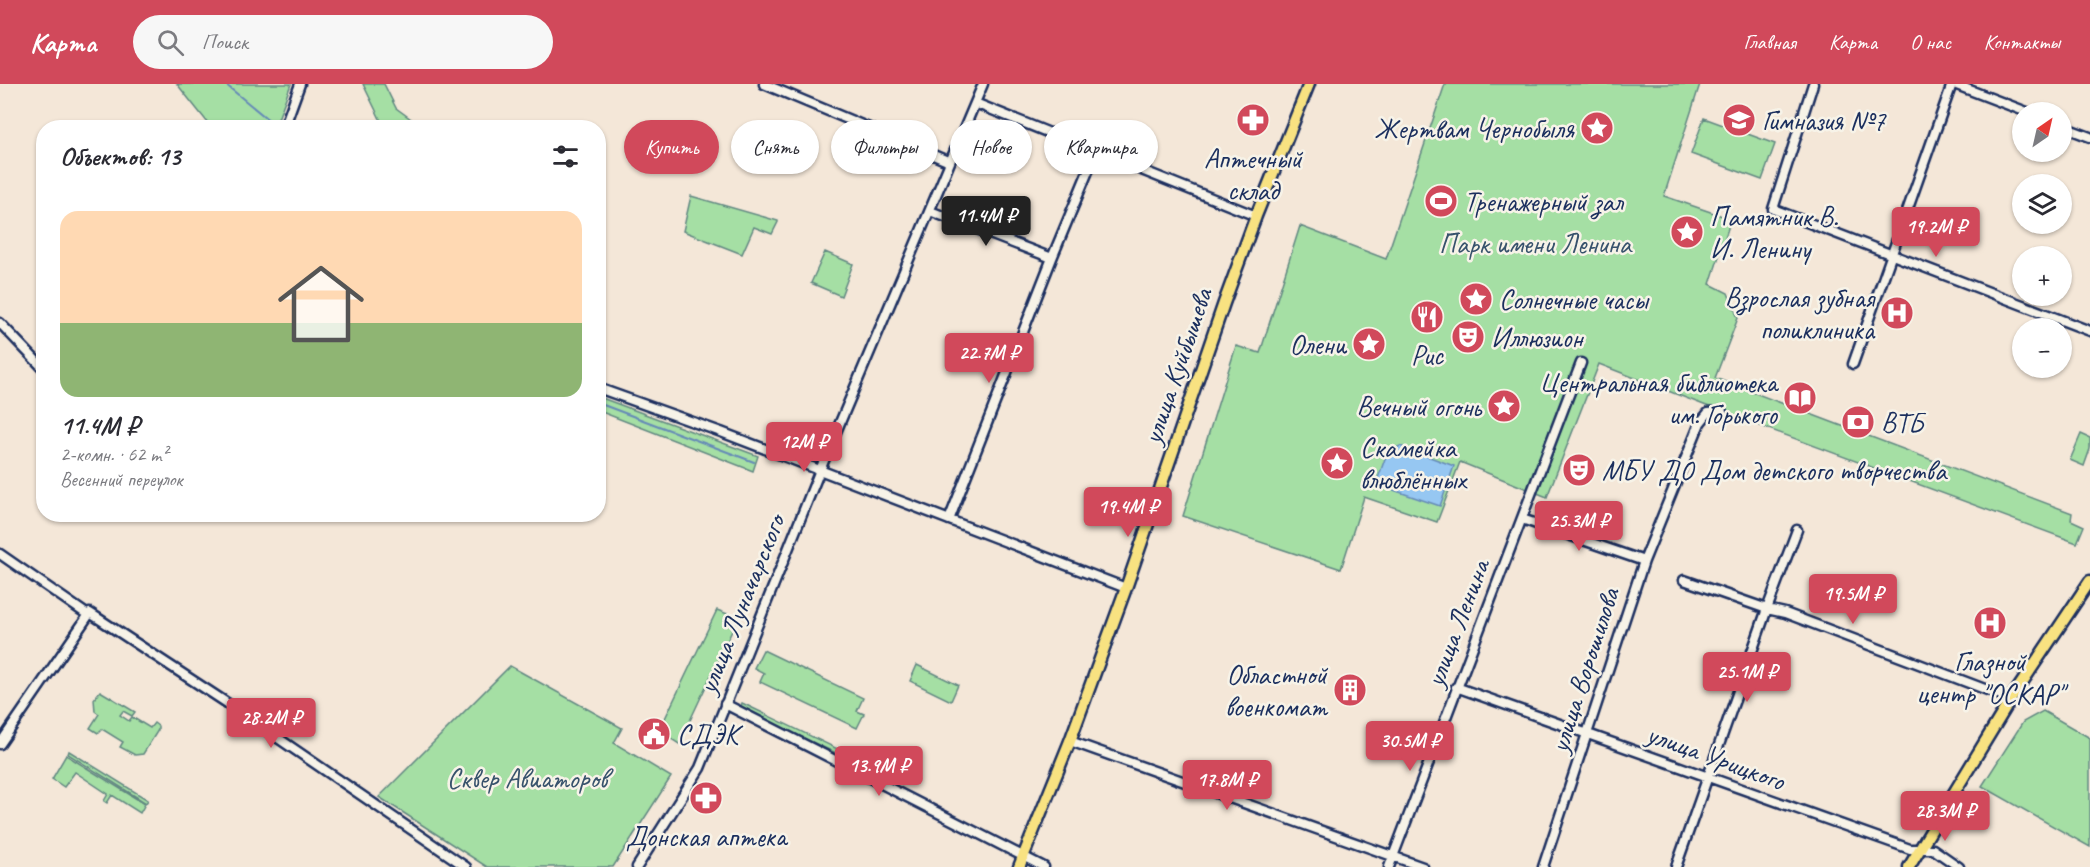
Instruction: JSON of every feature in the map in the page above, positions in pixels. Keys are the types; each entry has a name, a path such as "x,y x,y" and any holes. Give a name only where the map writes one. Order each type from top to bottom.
{"main road":[{"name":"улица Куйбышева","path":"1019,867 1070,741 1126,588 1224,303 1309,84"},
{"path":"1909,867 2011,699 2090,581"}],"street":[{"path":"287,120 300,84"},
{"path":"764,84 950,162"},
{"name":"улица Луначарского","path":"968,120 983,84"},
{"path":"1813,84 1773,209 2090,331"},
{"path":"1853,364 1890,255 1953,84 2012,106"},
{"path":"975,104 1044,131"},
{"path":"2072,130 2090,137"},
{"name":"улица Луначарского","path":"637,867 700,768 820,470 950,162"},
{"path":"950,520 1087,174"},
{"path":"1151,174 1256,216"},
{"path":"930,211 1052,258"},
{"path":"0,323 36,361"},
{"name":"улица Ленина","path":"1389,867 1581,363"},
{"path":"606,391 820,470 1126,588"},
{"name":"улица Ворошилова","path":"1543,867 1644,561 1700,423 1708,413 1722,412"},
{"path":"1522,519 1644,561"},
{"path":"1676,867 1706,777 1797,531"},
{"path":"0,554 224,701 465,867"},
{"path":"1684,580 1785,613 2011,699"},
{"path":"0,744 89,614"},
{"name":"улица Урицкого","path":"1456,687 1910,849 1932,849 1959,867"},
{"path":"725,704 1044,867"},
{"path":"1070,741 1423,867"}],"green space":[{"path":"177,84 291,84 278,120 206,120"},
{"path":"363,84 384,84 396,108 412,120 381,120"},
{"name":"Парк имени Ленина","path":"1445,84 1700,84 1664,196 1731,219 1710,284 1728,293 1738,318 1715,378 2072,513 2071,520 2084,526 2077,543 1599,364 1547,497 1460,462 1437,522 1364,497 1341,569 1183,516 1236,346 1260,353 1300,226 1386,259"},
{"path":"1704,118 1775,144 1762,180 1691,154"},
{"path":"691,196 778,222 772,234 754,227 742,254 683,231"},
{"path":"825,252 853,264 841,296 811,283"},
{"path":"606,400 758,456 753,471 606,414"},
{"path":"2081,434 2090,438 2090,449 2084,466 2070,460"},
{"path":"717,610 738,618 679,744 659,731"},
{"path":"763,650 863,698 857,711 864,714 857,728 760,682 764,673 754,668"},
{"path":"917,665 958,685 951,701 910,681"},
{"name":"Сквер Авиаторов","path":"510,666 622,728 614,743 671,777 613,867 487,867 379,797"},
{"path":"100,691 135,712 132,716 123,711 120,715 129,721 132,717 150,728 154,723 158,726 158,730 143,754 135,755 120,747 123,742 102,729 98,733 90,728 99,714 95,711 94,699"},
{"path":"742,703 846,753 844,757 740,708"},
{"path":"2043,711 2090,738 2090,847 1982,786 2023,722"},
{"path":"69,751 148,800 146,803 68,754"},
{"path":"66,755 145,804 140,813 112,795 107,803 104,801 108,794 75,772 64,787 52,779"}],"water":[{"path":"1400,446 1454,466 1440,506 1376,484 1387,453"}],"waterway":[{"path":"225,84 269,120"},
{"path":"606,406 754,462"}],"place":[{"name":"Аптечный склад","path":"1253,120"},
{"name":"Гимназия №7","path":"1739,120"},
{"name":"Жертвам Чернобыля","path":"1597,128"},
{"name":"Тренажерный зал","path":"1441,201"},
{"name":"Памятник В. И. Ленину","path":"1687,232"},
{"name":"Солнечные часы","path":"1476,299"},
{"name":"Взрослая зубная поликлиника","path":"1897,313"},
{"name":"Рис","path":"1427,317"},
{"name":"Иллюзион","path":"1468,337"},
{"name":"Олени","path":"1369,344"},
{"name":"Центральная библиотека им. Горького","path":"1800,398"},
{"name":"Вечный огонь","path":"1504,406"},
{"name":"ВТБ","path":"1858,422"},
{"name":"Скамейка влюблённых","path":"1337,463"},
{"name":"МБУ ДО Дом детского творчества","path":"1579,470"},
{"name":"Глазной центр \"ОСКАР\"","path":"1990,623"},
{"name":"Областной военкомат","path":"1350,690"},
{"name":"СДЭК","path":"654,734"},
{"name":"Донская аптека","path":"706,798"}]}
